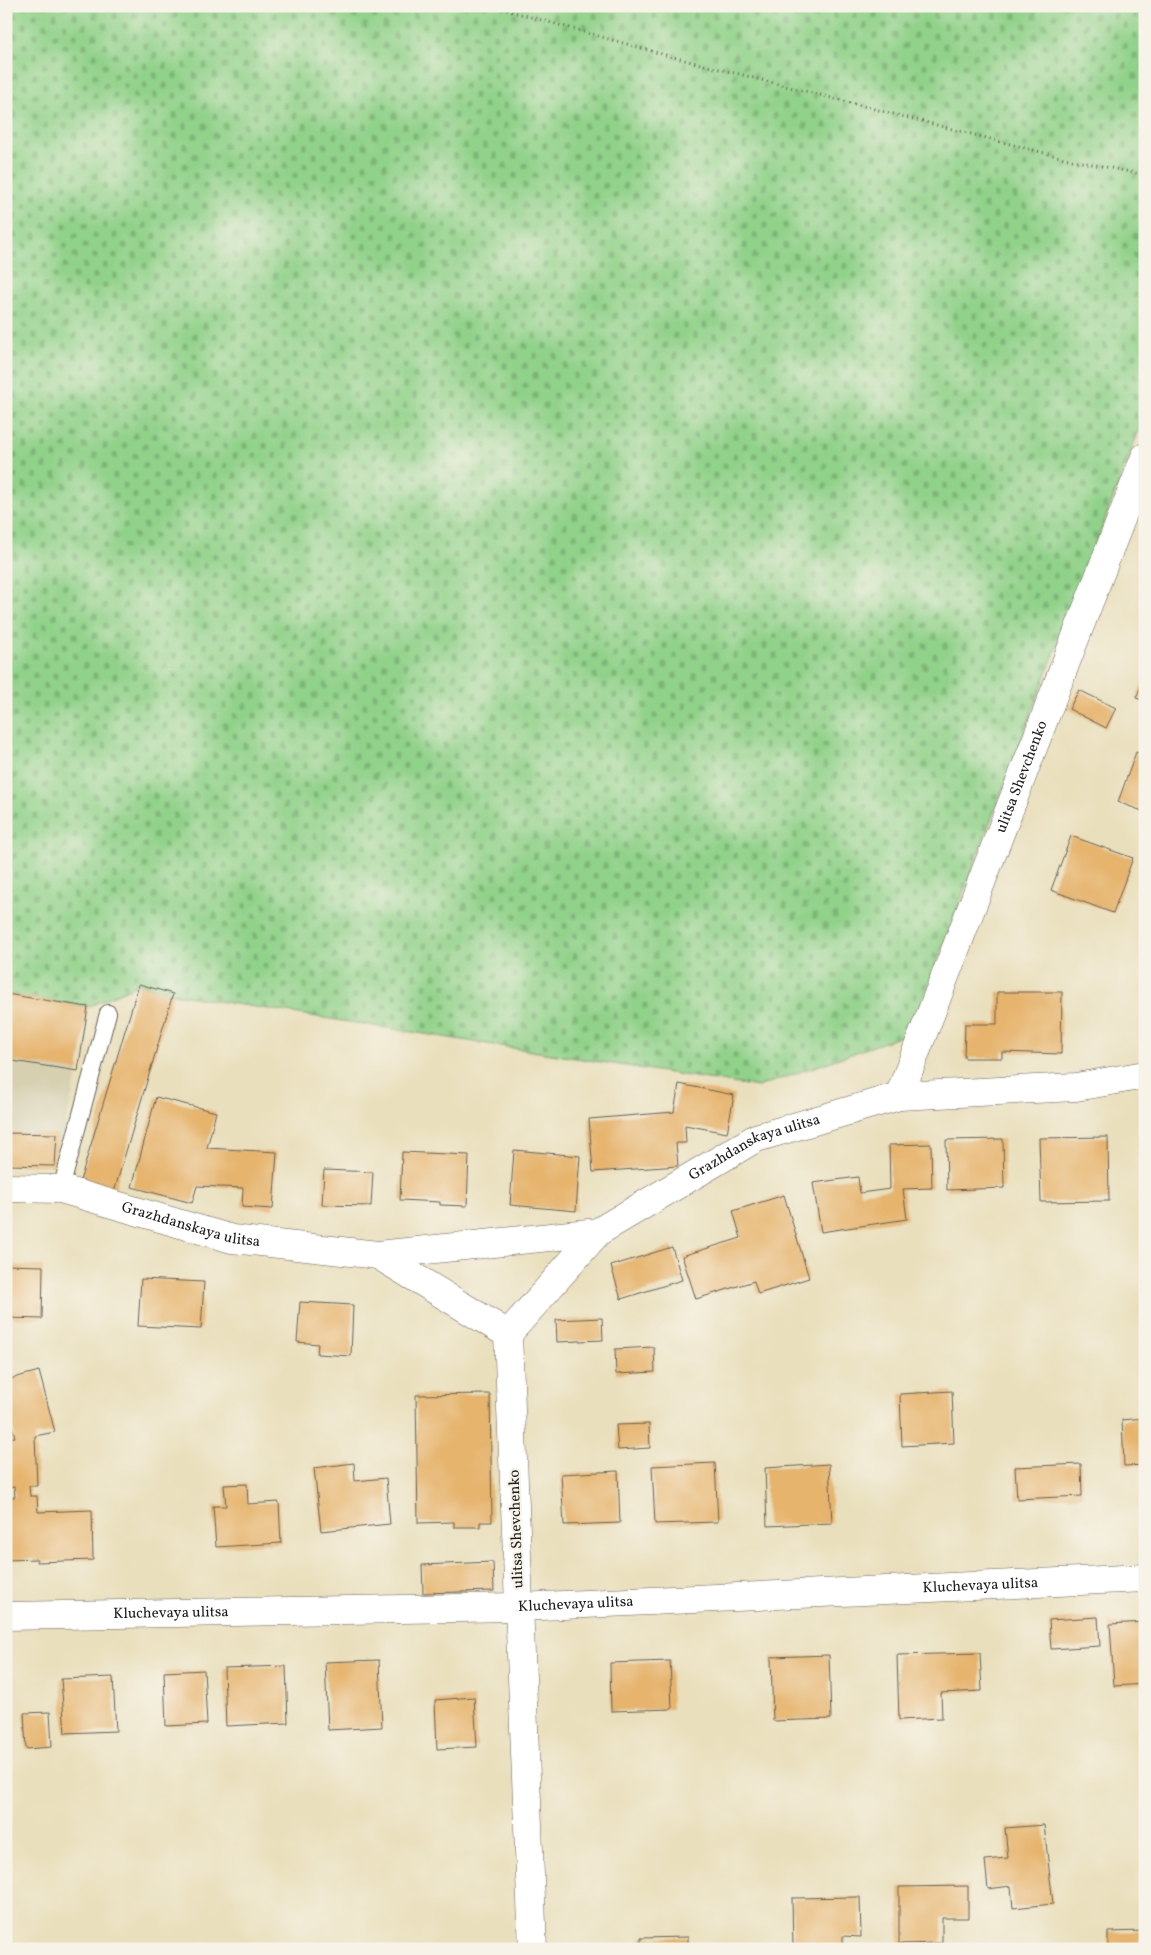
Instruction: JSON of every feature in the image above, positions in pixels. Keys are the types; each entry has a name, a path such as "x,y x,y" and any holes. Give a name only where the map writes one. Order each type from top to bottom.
{"street":[{"name":"ulitsa Shevchenko","path":"899,1096 1145,457"},
{"name":"Grazhdanskaya ulitsa","path":"6,1188 61,1190 232,1239 378,1255 598,1232 756,1138 899,1096 1076,1087 1145,1075"},
{"path":"508,1334 598,1232"},
{"name":"Grazhdanskaya ulitsa","path":"378,1255 508,1334"},
{"name":"ulitsa Shevchenko","path":"508,1334 533,1949"},
{"name":"Kluchevaya ulitsa","path":"6,1616 520,1607 1145,1578"}],"lane":[{"path":"61,1190 108,1013"}],"path":[{"path":"492,6 669,56 1072,160 1145,175"}],"shaded area":[{"path":"6,994 88,1007 78,1071 55,1166 6,1165"}],"green space":[{"path":"6,6 1145,6 1145,414 910,1033 758,1087 173,994 139,984 88,1007 6,994"}],"building":[{"path":"1145,677 1145,701 1136,698"},
{"path":"1079,690 1116,708 1106,728 1069,709"},
{"path":"1136,752 1145,755 1145,812 1118,802"},
{"path":"1071,836 1133,858 1113,913 1051,890"},
{"path":"139,984 173,994 114,1192 80,1181"},
{"path":"997,992 1062,992 1061,1054 1002,1052 1002,1058 964,1058 965,1024 997,1024"},
{"path":"6,994 88,1007 78,1071 6,1060"},
{"path":"679,1084 734,1095 727,1133 685,1125 686,1143 676,1143 678,1166 593,1172 589,1119 674,1112"},
{"path":"156,1097 216,1112 207,1148 277,1152 273,1209 242,1207 243,1188 197,1186 192,1203 132,1187"},
{"path":"6,1133 57,1134 55,1166 6,1165"},
{"path":"1145,1136 1145,1192 1141,1192 1140,1137"},
{"path":"1108,1137 1109,1201 1041,1202 1039,1138"},
{"path":"1003,1139 1004,1188 947,1190 946,1140"},
{"path":"931,1144 932,1188 903,1189 907,1219 821,1232 813,1183 858,1177 860,1193 890,1189 889,1145"},
{"path":"514,1150 580,1156 576,1211 510,1205"},
{"path":"402,1152 469,1155 467,1206 440,1205 440,1202 400,1200"},
{"path":"324,1170 373,1172 371,1206 322,1205"},
{"path":"784,1195 809,1278 758,1294 754,1281 696,1299 682,1256 741,1238 733,1211"},
{"path":"672,1247 682,1280 621,1299 611,1266"},
{"path":"6,1265 43,1266 42,1319 6,1318"},
{"path":"141,1279 204,1282 201,1329 138,1326"},
{"path":"300,1302 353,1305 351,1356 317,1354 318,1344 297,1342"},
{"path":"602,1318 603,1340 557,1342 556,1320"},
{"path":"654,1347 655,1372 616,1374 615,1349"},
{"path":"39,1371 55,1432 35,1436 37,1486 29,1486 30,1496 37,1496 38,1512 92,1510 93,1560 37,1562 37,1559 7,1560 6,1497 15,1497 14,1487 6,1488 6,1438 15,1437 6,1402 6,1380"},
{"path":"952,1391 954,1443 902,1446 900,1394"},
{"path":"490,1394 492,1522 480,1522 480,1527 454,1527 454,1522 418,1523 416,1395"},
{"path":"1145,1418 1145,1465 1124,1466 1122,1420"},
{"path":"649,1424 650,1448 618,1450 616,1425"},
{"path":"354,1463 355,1481 386,1478 390,1524 321,1531 314,1468"},
{"path":"715,1463 718,1522 655,1524 652,1466"},
{"path":"829,1464 832,1523 767,1526 765,1468"},
{"path":"1081,1464 1082,1496 1017,1499 1015,1467"},
{"path":"618,1471 620,1523 564,1525 561,1474"},
{"path":"247,1484 248,1504 279,1502 281,1543 216,1547 213,1506 226,1506 224,1485"},
{"path":"493,1562 494,1591 423,1593 422,1565"},
{"path":"1098,1617 1100,1646 1051,1649 1049,1620"},
{"path":"1145,1622 1145,1684 1114,1686 1110,1624"},
{"path":"980,1653 982,1691 941,1693 942,1718 899,1720 897,1655"},
{"path":"829,1655 831,1719 773,1721 771,1657"},
{"path":"379,1660 382,1727 328,1730 325,1662"},
{"path":"670,1661 672,1709 611,1711 610,1663"},
{"path":"286,1666 288,1723 226,1726 224,1668"},
{"path":"204,1670 207,1724 166,1726 164,1672"},
{"path":"6,1677 9,1677 9,1735 6,1735"},
{"path":"113,1677 116,1731 65,1733 61,1679"},
{"path":"474,1697 477,1747 437,1749 435,1700"},
{"path":"50,1712 52,1747 26,1749 24,1713"},
{"path":"1044,1825 1053,1904 1013,1908 1011,1886 988,1889 985,1860 1008,1858 1005,1828"},
{"path":"968,1886 968,1918 942,1918 942,1943 899,1944 899,1887"},
{"path":"860,1897 861,1937 843,1936 843,1949 793,1949 792,1898"},
{"path":"1145,1931 1145,1949 1108,1949 1108,1932"},
{"path":"688,1937 688,1949 641,1949 641,1938"}]}
